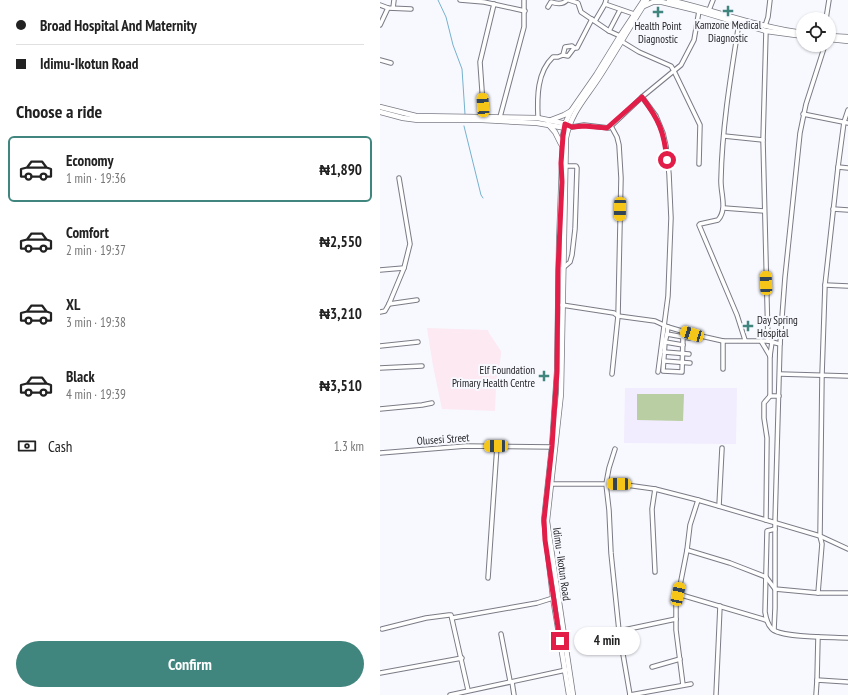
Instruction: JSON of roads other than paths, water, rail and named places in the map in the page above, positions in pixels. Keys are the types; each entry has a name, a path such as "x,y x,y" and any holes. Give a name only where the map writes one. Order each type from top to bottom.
{"main road":[{"path":"569,695 567,670 554,598 544,528 545,508 554,447 560,316 558,249 563,136 578,106 600,77 634,14 644,0"},
{"path":"560,316 562,305 566,142 571,111 647,0"},
{"path":"669,0 709,10 766,28 796,32"},
{"path":"643,6 652,1 662,2 739,23 796,34"},
{"path":"836,36 848,37"},
{"path":"836,40 848,41"},
{"path":"380,107 416,116 538,118 548,122 555,132 562,147"},
{"path":"548,122 571,111"},
{"path":"380,112 418,120 548,122 568,126"},
{"name":"Idimu - Ikotun Road","path":"554,447 552,484 547,521 567,670 573,695"}],"street":[{"path":"393,8 394,0"},
{"path":"460,0 484,2 524,11"},
{"path":"500,117 524,27 524,0"},
{"path":"548,8 551,1 560,4 565,3 568,0 578,1 581,12 639,52 671,66 700,125 699,164"},
{"path":"709,10 714,0"},
{"path":"766,520 767,438 764,418 764,403 770,396 770,341 764,211 763,140 766,28 770,0"},
{"path":"827,12 829,0"},
{"path":"538,118 538,91 541,78 551,59 563,55 568,56 574,48 578,46 606,2 620,10 634,14"},
{"path":"482,117 483,105 480,62 494,4"},
{"path":"380,5 388,8 411,9"},
{"path":"380,24 388,8"},
{"path":"609,31 620,10"},
{"path":"568,126 607,128 611,126 642,97 681,65 694,40 699,11"},
{"path":"739,23 724,136 721,180 724,208 718,220 699,225 737,315 745,340"},
{"path":"563,55 565,47 572,46 574,48"},
{"path":"775,631 775,522 780,344 785,277 800,133 806,104 823,52"},
{"path":"380,60 391,63"},
{"path":"642,97 656,116 663,133 669,174 670,218 668,296 663,324 658,372"},
{"path":"818,593 822,544 820,536 822,375 826,285 838,167 848,110"},
{"path":"804,114 846,122"},
{"path":"611,126 617,137 619,145 621,171 618,316 612,374"},
{"path":"724,136 763,140"},
{"path":"562,269 570,262 575,229 577,168 576,166 566,166"},
{"path":"838,167 848,168"},
{"path":"380,312 385,310 389,304 404,268 410,244 399,178"},
{"path":"724,208 764,211"},
{"path":"833,209 848,210"},
{"path":"380,270 404,268"},
{"path":"826,285 848,286"},
{"path":"389,304 417,300"},
{"path":"562,305 618,316 655,321 668,327 723,341 770,341 780,344"},
{"path":"668,327 665,342 663,371 682,372 683,337"},
{"path":"667,334 689,338"},
{"path":"722,369 723,341"},
{"path":"761,341 770,356"},
{"path":"380,346 418,342"},
{"path":"665,342 683,345"},
{"path":"664,352 689,354"},
{"path":"664,361 690,363"},
{"path":"380,368 422,366"},
{"path":"780,374 848,376"},
{"path":"770,396 779,396"},
{"path":"380,409 432,403"},
{"name":"Olusesi Street","path":"380,453 466,446 554,447"},
{"path":"488,578 496,446"},
{"path":"719,506 722,448"},
{"path":"615,449 606,484 619,631 630,695 691,684"},
{"path":"552,484 606,484 655,489 775,522 820,536 848,549"},
{"path":"655,489 652,509 655,572"},
{"path":"683,685 676,619 678,594 687,550 690,525 698,500"},
{"path":"766,620 767,531 775,529"},
{"path":"687,550 730,563 766,577 775,589 818,593 848,593"},
{"path":"678,594 766,620 775,631 783,634 848,638"},
{"path":"452,618 536,603 554,598"},
{"path":"716,695 720,606"},
{"path":"765,607 775,608"},
{"path":"382,629 449,614 452,618 472,695"},
{"path":"619,631 676,619"},
{"path":"501,634 514,695"},
{"path":"816,695 818,637"},
{"path":"380,673 462,658"},
{"path":"652,667 680,659"},
{"path":"450,695 567,670"},
{"path":"817,680 848,682"}],"waterway":[{"path":"438,0 446,17 453,45 462,69 465,114"},
{"path":"464,126 483,198"}],"place":[{"name":"Kamzone Medical Diagnostic","path":"728,11"},
{"name":"Health Point Diagnostic","path":"658,12"},
{"name":"Day Spring Hospital","path":"748,326"},
{"name":"Elf Foundation Primary Health Centre","path":"544,376"}]}
